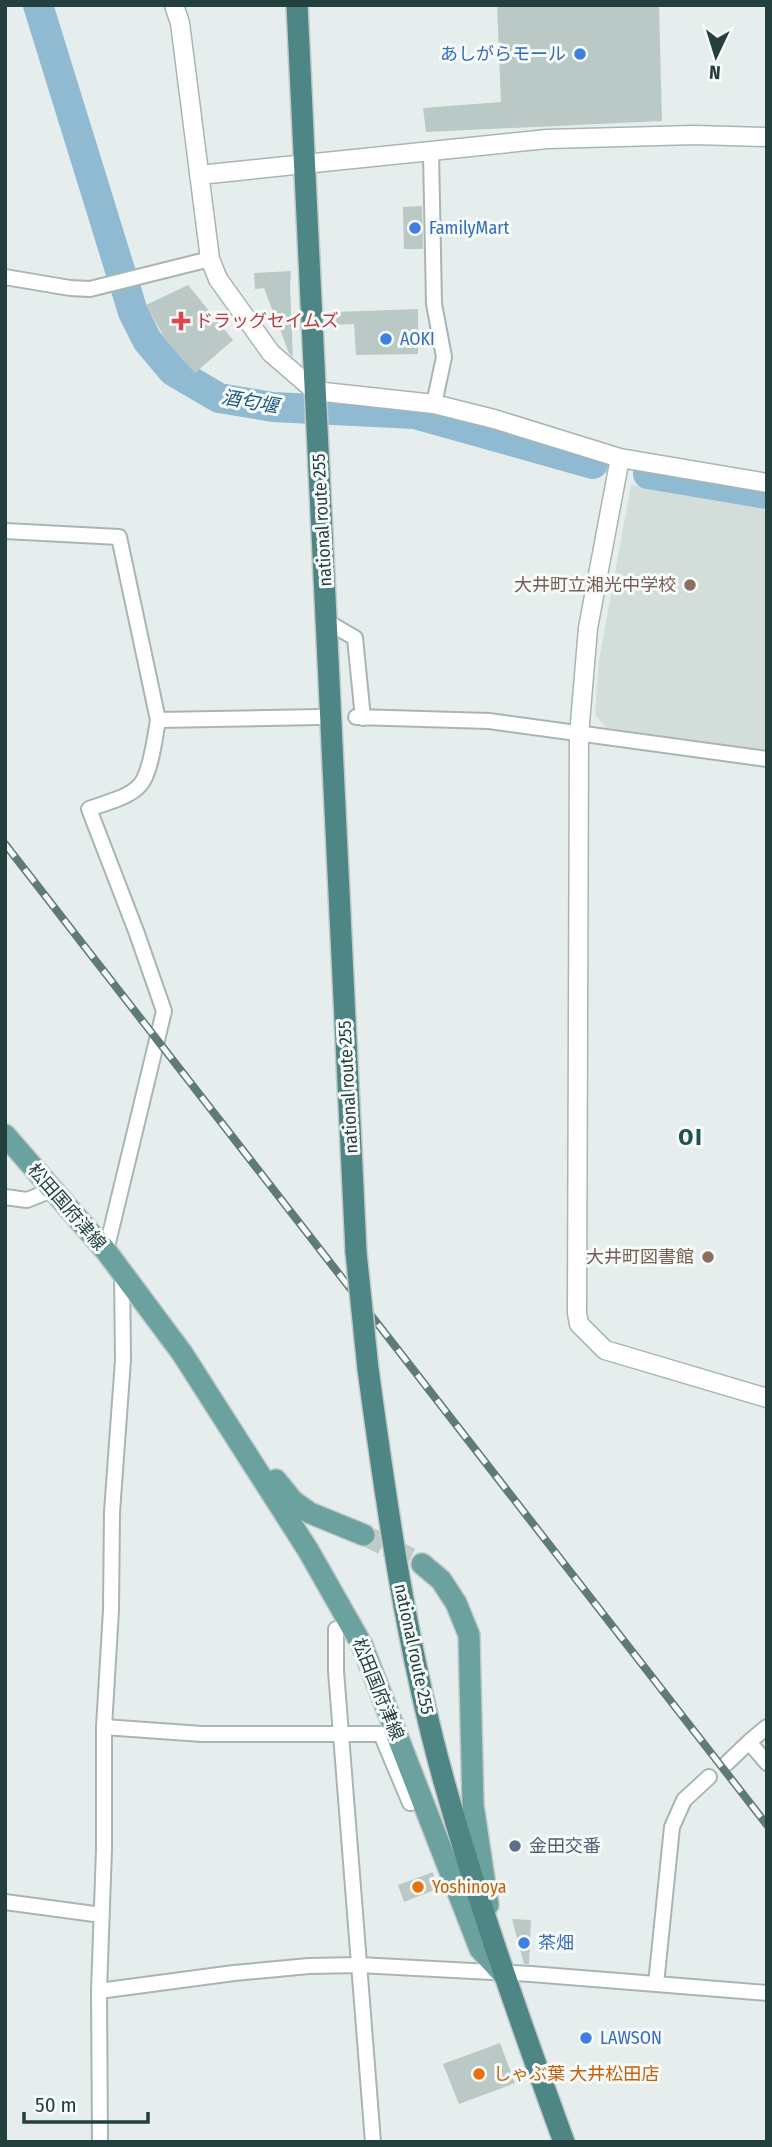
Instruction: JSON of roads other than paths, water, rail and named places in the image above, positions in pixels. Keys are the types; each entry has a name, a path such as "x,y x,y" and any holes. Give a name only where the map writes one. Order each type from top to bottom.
{"highway":[{"name":"national route 255","path":"297,5 356,1252 368,1369 408,1628 444,1784 494,1949 564,2142"}],"main road":[{"name":"松田国府津線","path":"5,1135 106,1251 182,1353 308,1550 362,1646 480,1949 503,1974"},
{"name":"松田国府津線","path":"224,1417 293,1501 310,1513 365,1535"},
{"path":"422,1564 441,1580 456,1603 469,1635 473,1805 494,1949"}],"street":[{"path":"174,5 180,23 210,259 218,279 271,353 315,395 434,404 494,419 620,458 767,483"},
{"path":"199,175 547,139 694,135 767,137"},
{"path":"431,152 434,304 444,357 434,404"},
{"path":"5,277 70,288 101,286 210,259"},
{"path":"620,458 588,628 579,734 577,1313 579,1324 605,1349 767,1398"},
{"path":"5,531 119,537 158,720 147,772 140,786 89,809 164,1011 106,1251"},
{"path":"326,621 355,638 360,717 489,721 767,759"},
{"path":"158,720 319,717"},
{"path":"5,1197 27,1200 52,1189"},
{"path":"100,2142 99,1991 104,1727 111,1610 112,1512 123,1360 122,1272"},
{"path":"336,1629 336,1671 373,2142"},
{"path":"104,1727 202,1734 385,1734 410,1803 422,1800"},
{"path":"727,1763 767,1727"},
{"path":"749,1742 767,1763"},
{"path":"656,1984 672,1827 684,1800 709,1777"},
{"path":"5,1902 102,1915"},
{"path":"99,1991 234,1973 359,1965 767,1993"}],"waterway":[{"name":"酒匂堰","path":"38,5 133,312 147,340 173,371 219,398 273,407 415,414 593,464"},
{"name":"酒匂堰","path":"648,474 767,494"}],"tunnel":[{"path":"364,1535 422,1564"}],"railway":[{"path":"5,844 767,1825"}],"place":[{"name":"あしがらモール","path":"580,54"},
{"name":"FamilyMart","path":"415,228"},
{"name":"ドラッグセイムズ","path":"181,321"},
{"name":"AOKI","path":"386,339"},
{"name":"大井町立湘光中学校","path":"690,585"},
{"name":"大井町図書館","path":"708,1257"},
{"name":"金田交番","path":"515,1846"},
{"name":"Yoshinoya","path":"418,1887"},
{"name":"茶畑","path":"524,1943"},
{"name":"LAWSON","path":"586,2038"},
{"name":"しゃぶ葉 大井松田店","path":"479,2074"}],"district":[{"name":"OI","path":"691,1137"}]}
